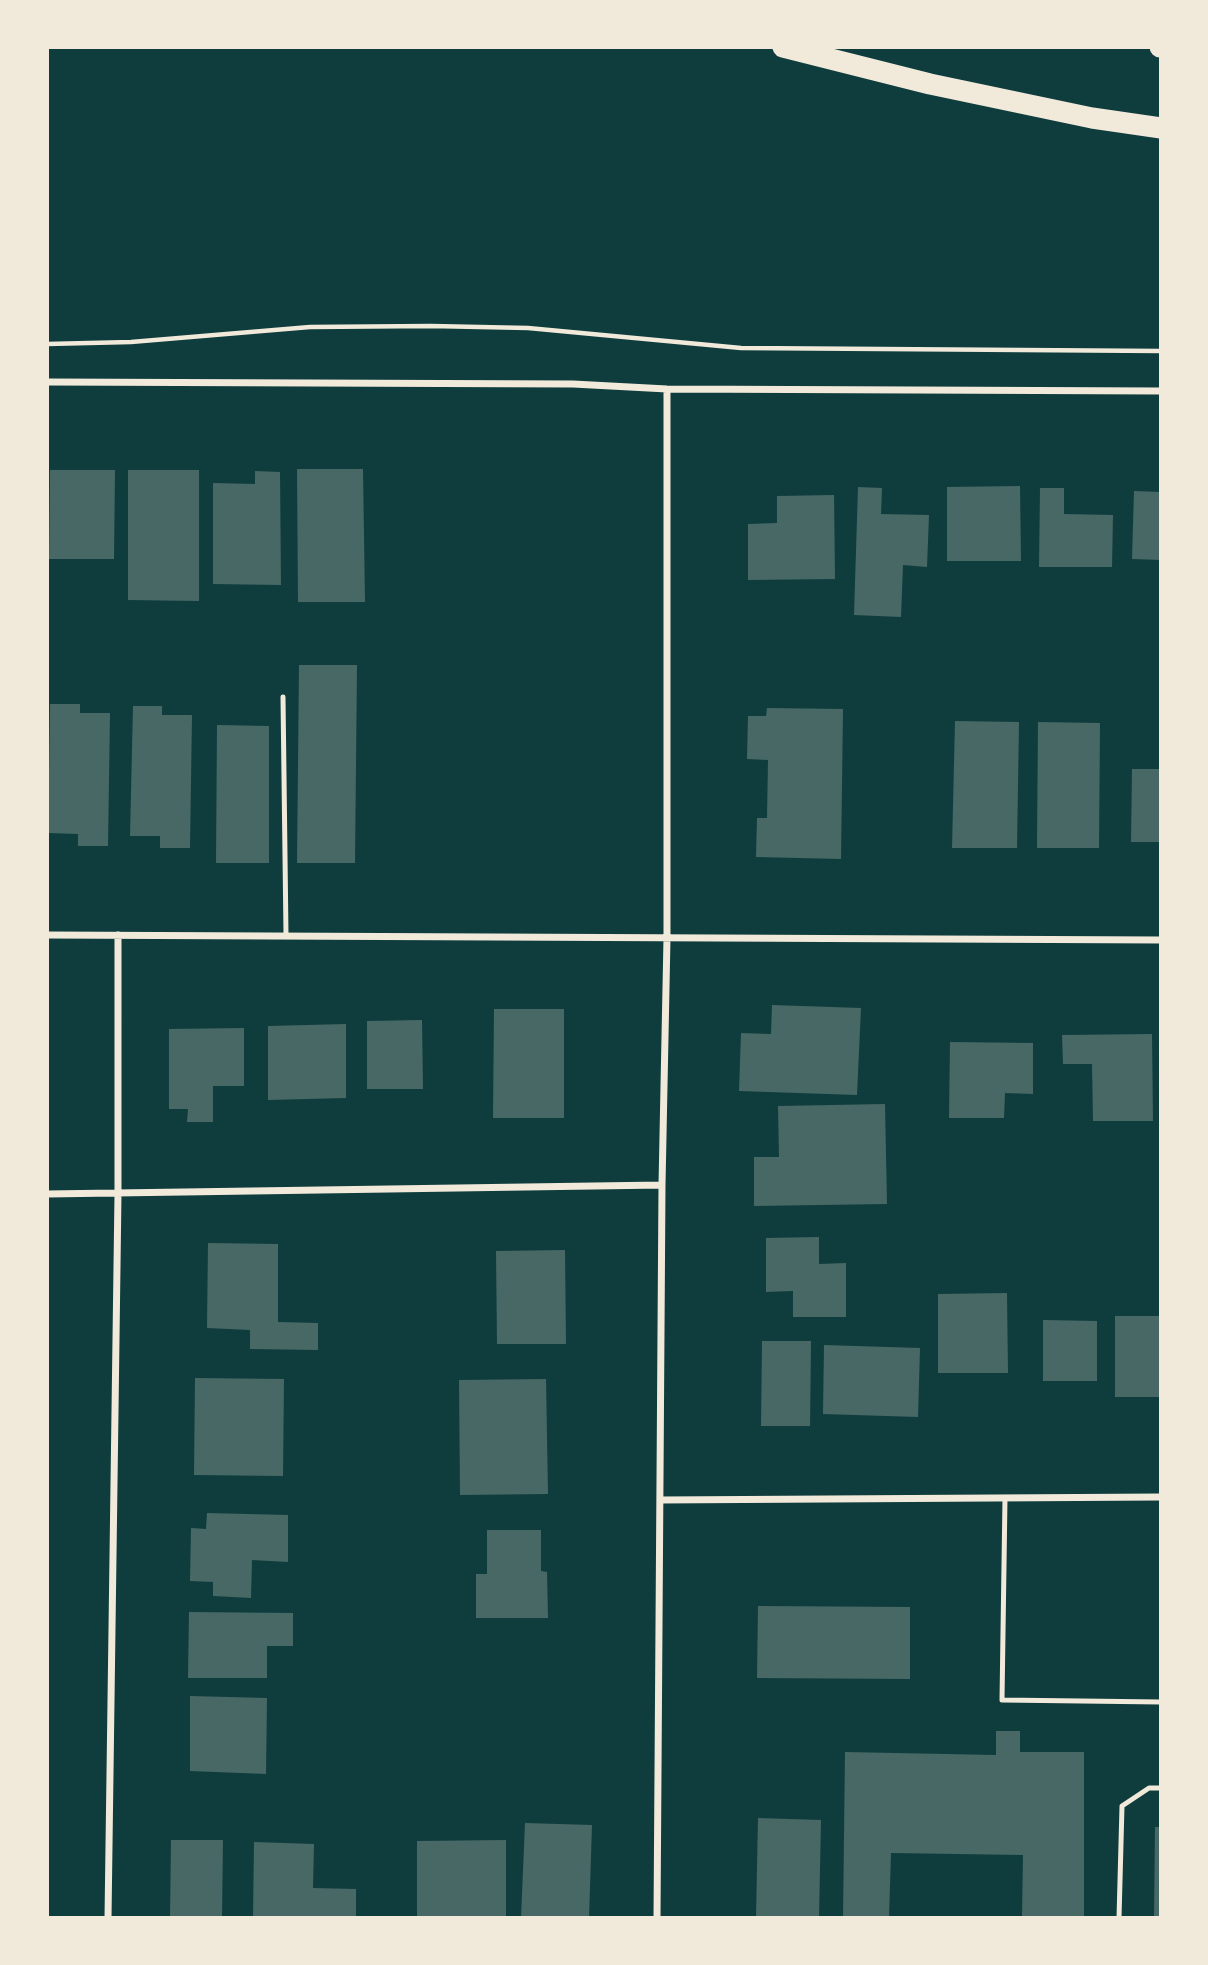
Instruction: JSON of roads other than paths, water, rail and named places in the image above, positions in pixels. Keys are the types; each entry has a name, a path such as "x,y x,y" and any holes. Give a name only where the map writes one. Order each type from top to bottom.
{"highway":[{"path":"783,47 930,84 1092,118 1161,128"}],"street":[{"path":"47,382 573,384 667,389 1161,391"},
{"path":"657,1918 662,1185 667,938 667,389"},
{"path":"47,935 1161,940"},
{"path":"108,1918 118,1194 118,935"},
{"path":"47,1194 662,1185"},
{"path":"660,1500 1161,1497"}],"lane":[{"path":"283,697 286,935"},
{"path":"1005,1499 1002,1700 1161,1702"},
{"path":"1119,1918 1122,1806 1149,1788 1161,1788"}]}
